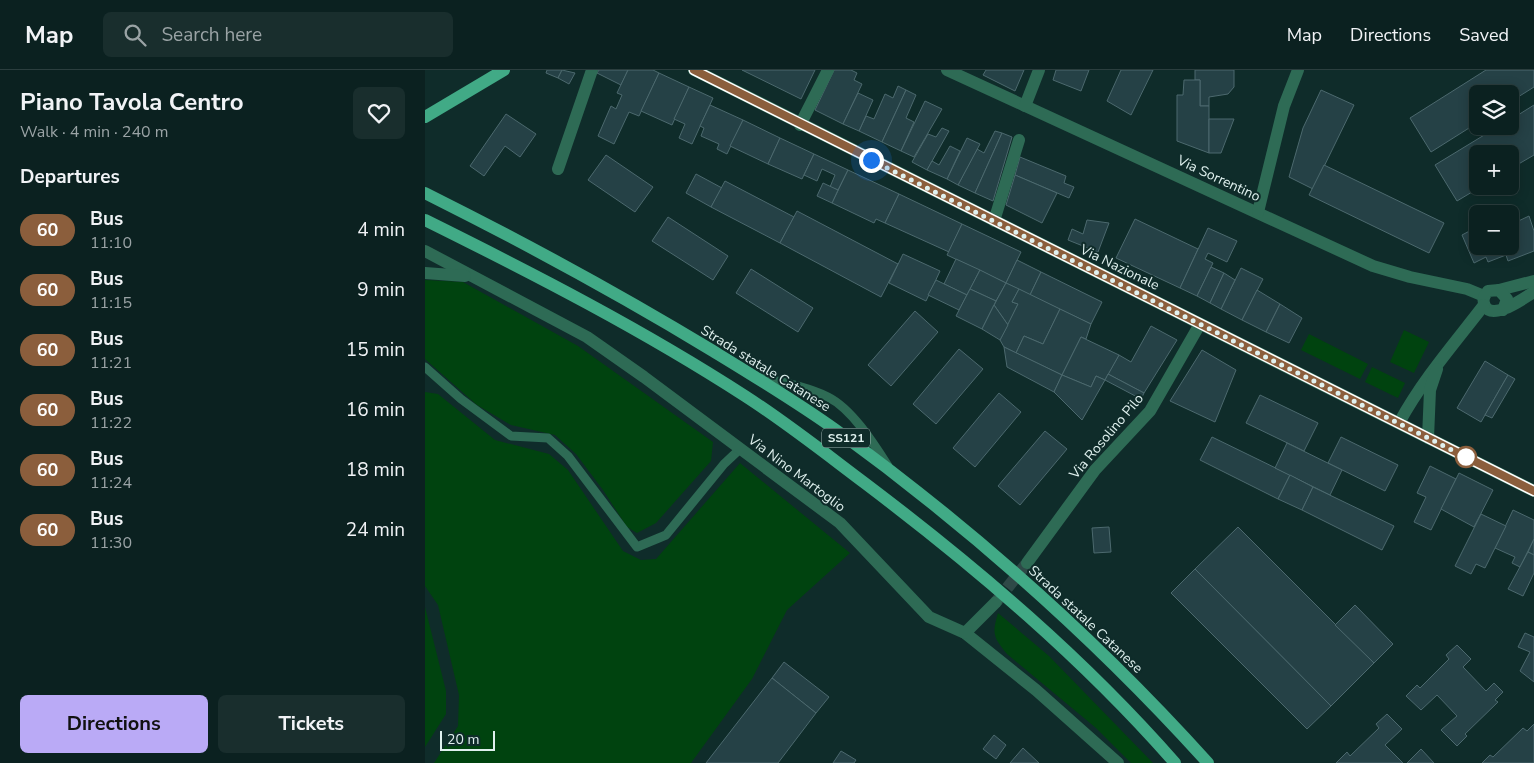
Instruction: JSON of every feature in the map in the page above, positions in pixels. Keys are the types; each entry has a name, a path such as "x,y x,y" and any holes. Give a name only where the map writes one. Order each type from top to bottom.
{"main road":[{"path":"425,116 504,70"},
{"name":"Strada statale Catanese","path":"425,193 595,281 756,377 835,430 894,474 1035,590 1171,722 1208,763"},
{"name":"SS121","path":"425,220 665,347 746,397 823,452 919,524 1019,608 1073,658 1175,763"}],"street":[{"path":"558,168 592,70"},
{"name":"Via Nazionale","path":"694,70 800,125 1534,491"},
{"path":"800,125 828,70"},
{"name":"Via Sorrentino","path":"947,70 1373,266 1410,277 1467,289 1484,301"},
{"path":"1025,106 1039,70"},
{"path":"1258,212 1283,106 1298,70"},
{"path":"994,221 1019,140"},
{"name":"Via Nino Martoglio","path":"425,251 587,337 740,449 840,524 929,617 965,633 1036,690 1118,763"},
{"path":"425,273 469,276"},
{"path":"1399,423 1440,358 1464,331 1493,289 1499,290 1534,281"},
{"path":"1499,290 1507,299 1500,311"},
{"path":"1464,331 1534,292"},
{"path":"1484,301 1487,309 1500,311"},
{"name":"Via Rosolino Pilo","path":"1027,563 1095,470 1150,411 1200,324"},
{"path":"1428,438 1430,390 1440,358"},
{"path":"965,633 996,602"}],"lane":[{"path":"425,367 461,399 511,436 548,438 568,456 637,548 665,535 724,464 740,449"},
{"path":"756,377 793,384 829,398 863,428 894,474"}],"green space":[{"path":"425,280 463,282 578,346 713,442 711,461 656,523 637,533 627,527 603,490 576,454 555,435 511,425 477,405 425,359"},
{"path":"1404,330 1429,342 1414,373 1390,362"},
{"path":"1309,334 1368,364 1360,379 1301,350"},
{"path":"1372,367 1405,383 1398,398 1365,382"},
{"path":"425,392 438,394 495,440 549,454 568,470 623,551 641,560 656,559 740,463 850,553 787,610 752,679 691,763 434,763 458,726 459,695 438,605 425,586"},
{"path":"425,607 446,691 446,714 425,747"},
{"path":"998,613 1049,656 1153,763 1131,763 1096,728 1007,654 995,635"}],"building":[{"path":"547,70 562,70 558,78 546,73"},
{"path":"562,70 575,73 569,84 558,78"},
{"path":"599,70 628,70 621,85 597,73"},
{"path":"628,70 653,70 659,73 639,116 629,112 614,144 598,136 611,106 616,109 622,95 617,93"},
{"path":"742,70 815,70 801,99"},
{"path":"834,70 851,70 857,73 854,80 862,84 843,124 815,110"},
{"path":"986,70 1024,70 1015,91 983,75"},
{"path":"1056,70 1089,70 1081,91 1053,80"},
{"path":"1121,70 1153,70 1131,115 1107,101"},
{"path":"1195,70 1234,70 1234,87 1228,94 1209,97 1209,106 1200,106 1200,80 1195,80"},
{"path":"1486,70 1534,70 1534,87 1519,96 1519,85 1469,85 1469,128 1431,152 1410,118"},
{"path":"659,73 689,87 672,125 641,111"},
{"path":"1184,80 1200,80 1200,106 1209,106 1209,153 1177,141 1177,95 1183,95"},
{"path":"898,86 906,90 882,142 859,131 866,116 874,119 885,94 893,98"},
{"path":"689,87 713,98 692,144 679,138 685,124 674,119"},
{"path":"906,90 916,95 906,118 914,122 901,151 882,142"},
{"path":"1321,90 1354,105 1313,189 1289,177 1303,128"},
{"path":"858,93 873,100 859,131 843,124"},
{"path":"925,101 942,109 914,157 901,151"},
{"path":"710,105 743,120 727,154 717,149 719,144 701,136 704,128 700,126"},
{"path":"1534,105 1534,155 1519,164 1519,145 1469,145 1469,194 1457,201 1435,165 1484,135 1519,135 1519,114"},
{"path":"506,114 536,134 520,157 505,146 484,176 470,166"},
{"path":"1209,119 1234,119 1221,153 1209,153"},
{"path":"743,120 780,138 768,164 730,146"},
{"path":"942,128 949,131 927,170 912,162 928,134 936,137"},
{"path":"995,131 1002,133 975,193 958,185 977,149 984,153"},
{"path":"1002,133 1012,137 993,201 975,193"},
{"path":"780,138 814,154 802,179 768,164"},
{"path":"967,138 980,144 958,185 947,179"},
{"path":"950,146 960,151 947,179 927,170 932,161 939,165"},
{"path":"814,154 848,170 838,190 830,187 835,175 822,169 817,181 804,175"},
{"path":"606,155 653,187 635,212 588,180"},
{"path":"1020,157 1066,176 1064,183 1074,187 1069,198 1015,175"},
{"path":"1324,165 1444,223 1429,253 1309,195"},
{"path":"848,170 899,194 885,223 876,219 874,223 832,203"},
{"path":"696,174 722,188 711,207 686,193"},
{"path":"1015,175 1057,193 1042,223 1006,205"},
{"path":"725,181 794,217 780,243 711,207"},
{"path":"823,183 838,190 832,203 817,196"},
{"path":"899,194 962,224 949,252 885,223"},
{"path":"797,211 898,264 881,297 780,243"},
{"path":"1529,216 1534,231 1534,251 1508,261 1506,255 1519,255 1519,221"},
{"path":"668,217 728,256 713,280 652,241"},
{"path":"1135,219 1198,249 1180,288 1116,258"},
{"path":"1087,220 1109,223 1098,252 1068,240 1072,229 1083,234"},
{"path":"962,224 1021,252 1006,283 947,255"},
{"path":"1208,228 1237,241 1227,262 1208,253 1205,259 1213,263 1197,296 1180,288"},
{"path":"1469,231 1469,251 1462,235"},
{"path":"903,254 940,271 926,301 889,283"},
{"path":"1471,255 1506,255 1488,262 1486,257 1474,263"},
{"path":"956,259 980,270 967,295 944,284"},
{"path":"1017,260 1041,272 1030,295 1006,283"},
{"path":"1211,267 1224,273 1210,303 1197,296"},
{"path":"1241,268 1263,279 1242,320 1221,309"},
{"path":"751,269 813,308 798,332 736,293"},
{"path":"980,270 1006,283 996,301 970,289"},
{"path":"1041,272 1102,302 1091,324 1030,295"},
{"path":"1224,273 1235,280 1221,309 1210,303"},
{"path":"936,280 967,295 959,310 928,295"},
{"path":"1006,283 1019,289 1012,302 1018,304 1008,325 994,305"},
{"path":"970,289 996,301 982,329 956,316"},
{"path":"1019,289 1060,309 1043,344 1024,336 1016,353 1004,347 1000,340 1018,304 1012,302"},
{"path":"1257,290 1280,304 1266,332 1242,320"},
{"path":"1280,304 1302,318 1289,343 1266,332"},
{"path":"994,305 1008,325 1000,340 982,329"},
{"path":"1060,309 1091,324 1086,339 1081,337 1062,375 1016,353 1024,336 1043,344"},
{"path":"915,311 938,332 891,386 868,365"},
{"path":"1151,326 1177,340 1144,393 1108,374 1119,355 1131,362"},
{"path":"1081,337 1119,355 1105,380 1096,376 1091,387 1062,375"},
{"path":"1004,347 1062,375 1054,392 1007,367"},
{"path":"959,349 983,369 936,424 913,404"},
{"path":"1202,350 1236,370 1215,422 1170,401"},
{"path":"1485,361 1508,375 1481,422 1457,408"},
{"path":"1108,374 1144,393 1141,399 1105,380"},
{"path":"1062,375 1091,387 1096,376 1105,380 1082,420 1054,392"},
{"path":"1508,375 1515,379 1492,418 1485,415"},
{"path":"999,393 1021,412 975,467 953,448"},
{"path":"1260,395 1318,423 1304,451 1246,423"},
{"path":"1045,431 1067,449 1020,505 998,486"},
{"path":"1212,437 1290,475 1278,499 1200,460"},
{"path":"1341,437 1398,465 1385,491 1328,463"},
{"path":"1287,443 1342,470 1330,495 1275,468"},
{"path":"1430,466 1456,479 1431,530 1414,522 1426,497 1417,493"},
{"path":"1459,473 1493,490 1474,527 1441,509"},
{"path":"1290,475 1313,487 1302,510 1278,499"},
{"path":"1313,487 1394,526 1382,550 1302,510"},
{"path":"1513,510 1534,520 1534,539 1520,567 1512,563 1515,557 1495,548"},
{"path":"1481,514 1506,526 1485,568 1476,564 1471,574 1455,566"},
{"path":"1109,527 1111,552 1094,553 1092,528"},
{"path":"1238,527 1374,663 1331,706 1195,569"},
{"path":"1534,539 1534,555 1528,552"},
{"path":"1528,552 1534,555 1534,573 1523,596 1508,589"},
{"path":"1195,569 1331,706 1307,729 1171,593"},
{"path":"1355,605 1393,644 1374,663 1335,625"},
{"path":"1525,633 1534,637 1534,682 1520,671 1530,652 1518,647"},
{"path":"1457,645 1471,659 1463,667 1486,691 1494,683 1503,692 1495,700 1498,702 1465,734 1467,736 1457,746 1441,730 1457,716 1437,695 1421,710 1406,696 1417,685 1420,688 1449,659 1446,655"},
{"path":"784,662 829,697 816,713 772,678"},
{"path":"772,678 816,713 778,763 706,763"},
{"path":"1387,714 1402,729 1385,745 1403,763 1336,763 1347,752 1350,756 1379,728 1376,724"},
{"path":"1534,724 1534,763 1482,763 1490,755 1493,757 1523,728 1527,731"},
{"path":"994,735 1006,745 996,759 983,749"},
{"path":"1023,748 1039,763 1010,763"},
{"path":"1421,749 1434,763 1407,763"},
{"path":"841,751 856,760 854,763 833,763"}],"tunnel":[{"path":"996,602 1027,563"}],"bus line":[{"name":"60","path":"694,70 800,125 1534,491"}],"route":[{"path":"871,160 1466,457"}]}
